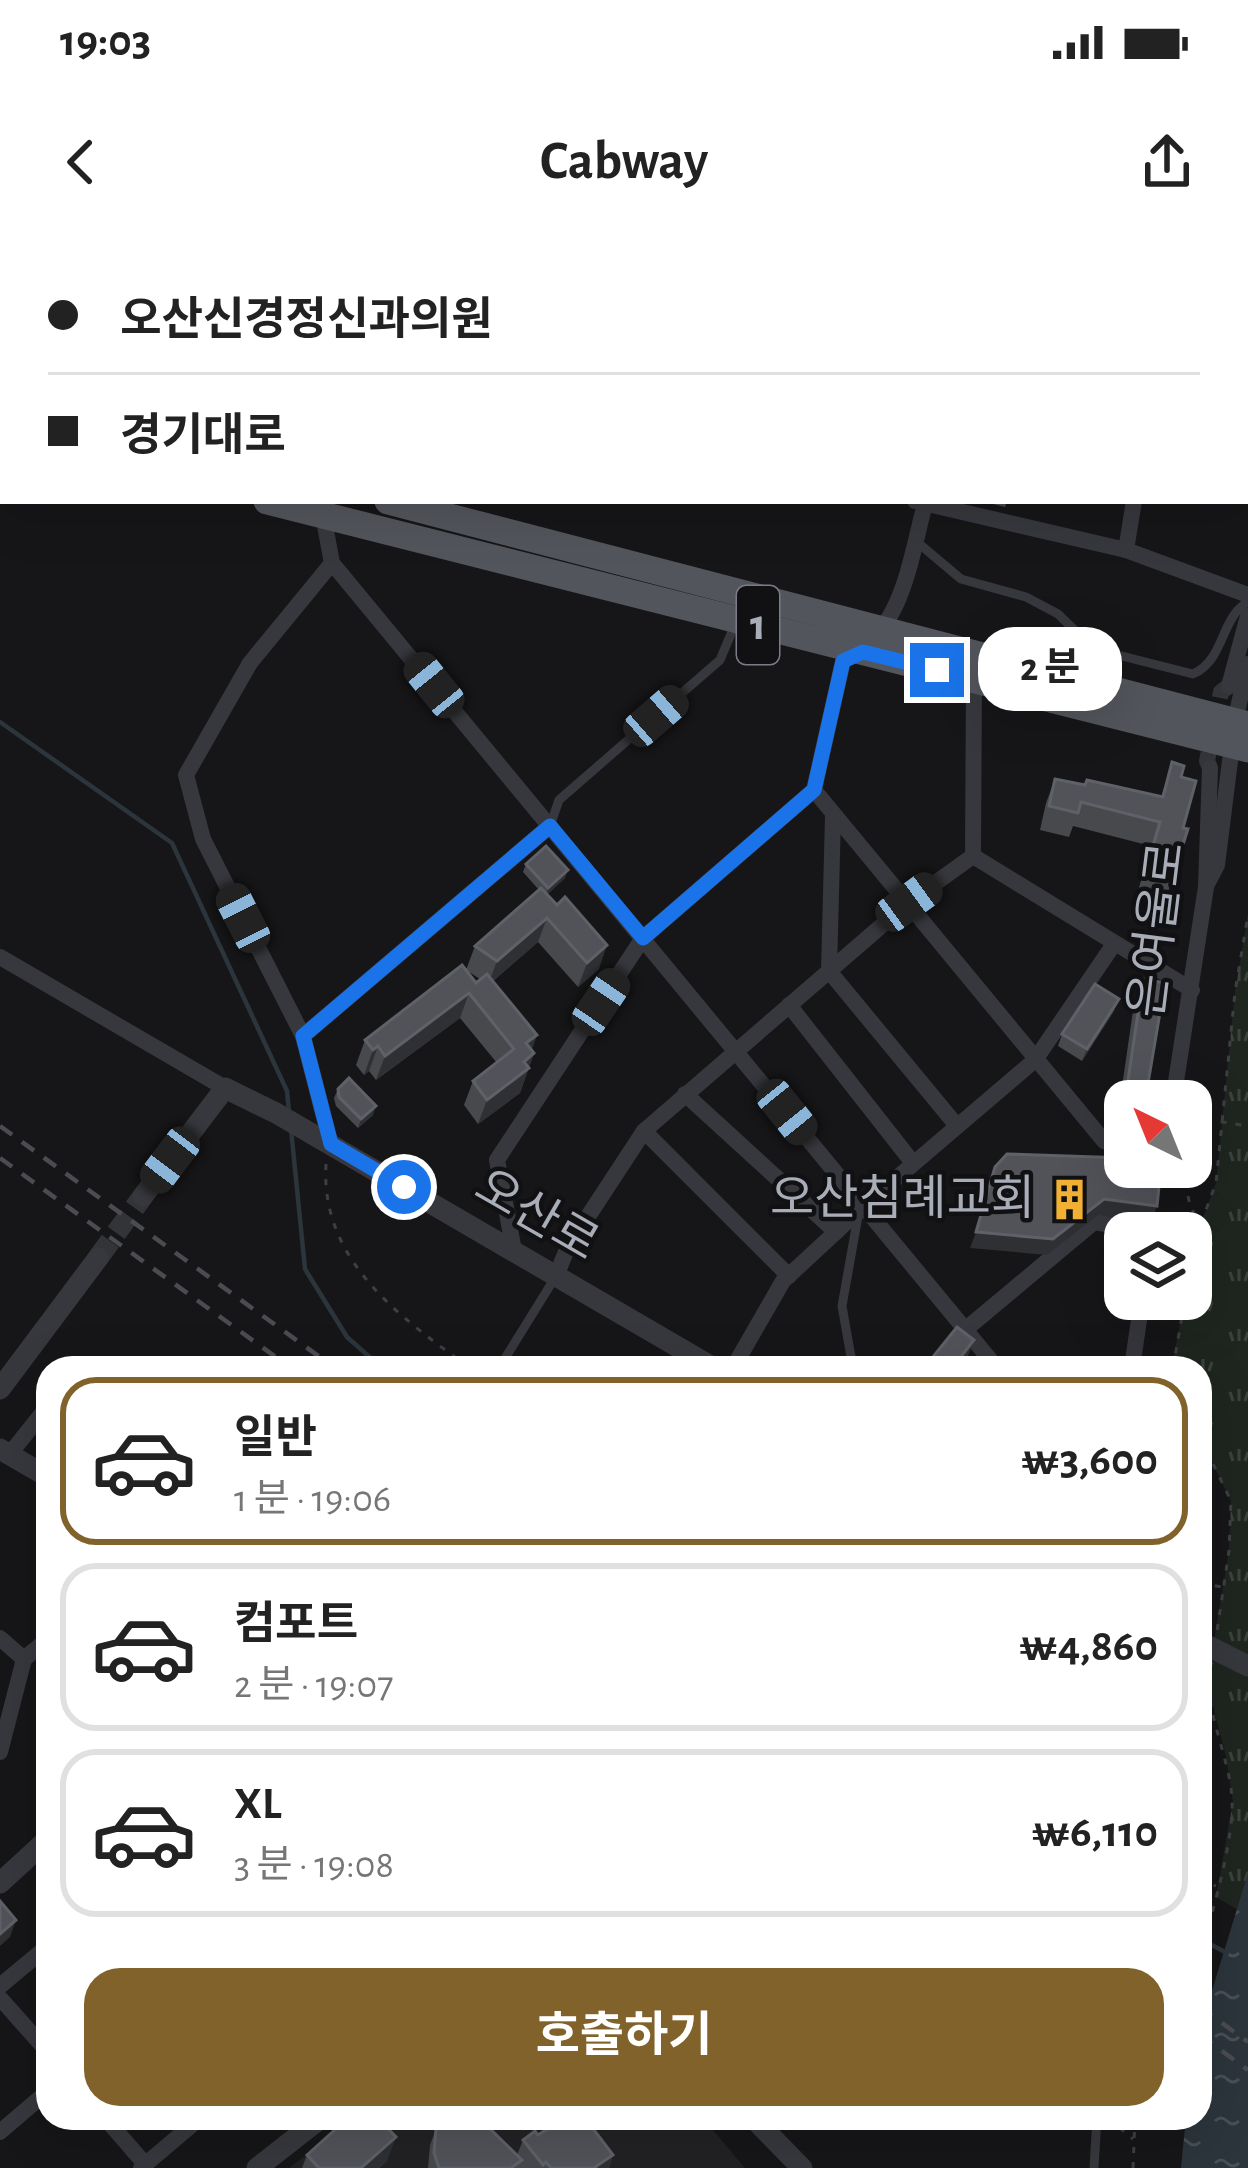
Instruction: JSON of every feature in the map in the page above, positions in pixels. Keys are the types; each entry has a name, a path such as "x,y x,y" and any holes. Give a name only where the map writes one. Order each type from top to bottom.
{"main road":[{"name":"1","path":"279,504 736,620 871,640 974,680 1241,735"},
{"name":"1","path":"414,504 448,508 871,640 1241,735"}],"street":[{"path":"514,1251 497,1160 643,938 814,790 843,661 896,613 915,541 919,504"},
{"path":"923,504 1126,550 1248,599"},
{"path":"1126,550 1134,504"},
{"path":"323,515 332,563 988,1356"},
{"path":"323,1140 303,1036 202,839 186,775 250,664 332,563"},
{"path":"1228,686 1248,616"},
{"path":"1205,887 1217,865 1241,735 1248,664"},
{"path":"973,856 974,680"},
{"name":"은여울로","path":"1177,1080 1205,887 1210,767"},
{"path":"814,790 1104,1142"},
{"path":"833,815 829,970 957,1126"},
{"path":"303,1036 550,826"},
{"path":"556,1276 568,1247 644,1130 909,902 973,856"},
{"path":"973,856 1192,990"},
{"path":"740,1356 789,1276 1035,1060 1114,944"},
{"path":"0,957 225,1088 143,1196"},
{"path":"789,1005 913,1163"},
{"name":"오산로","path":"225,1088 323,1140 688,1356"},
{"path":"686,1094 836,1232"},
{"path":"644,1130 789,1276"},
{"path":"966,1330 1094,1222 1104,1224"},
{"path":"0,1389 98,1258"},
{"path":"1134,1356 1139,1320"},
{"path":"36,1419 5,1452 36,1471"},
{"path":"0,1638 24,1659"},
{"path":"1212,1648 1248,1666"},
{"path":"0,1752 24,1659 36,1649"},
{"path":"0,1883 36,1850"},
{"path":"0,1986 36,1956"},
{"path":"0,1997 36,2038"},
{"path":"0,2132 36,2101"},
{"path":"114,2130 143,2166 186,2130"},
{"path":"257,2168 306,2130"},
{"path":"765,2130 802,2168"}],"lane":[{"path":"915,541 961,579 1026,597 1058,614 1094,650 1193,674 1206,669 1215,657 1238,608 1248,599"},
{"path":"550,826 559,800 720,660 736,620"},
{"path":"851,1356 842,1306 861,1208"},
{"path":"506,1356 556,1276"},
{"path":"1094,2168 1096,2130"}],"path":[{"path":"1206,1212 1216,1183 1248,915"},
{"path":"1212,1121 1248,1126"},
{"path":"323,1140 333,1216 356,1264 392,1311 454,1356"},
{"path":"1175,1356 1181,1320"},
{"path":"1212,1585 1223,1588"},
{"path":"1212,1884 1218,1886"},
{"path":"1212,1912 1216,1897"},
{"path":"1122,2130 1134,2140"},
{"path":"1133,2168 1134,2130"}],"shaded area":[{"path":"338,2130 713,2130 745,2168 289,2168"}],"green space":[{"path":"1248,915 1248,1916 1216,1897 1233,1802 1212,1702 1212,1653 1229,1551 1231,1501 1212,1462 1212,1356 1174,1356 1181,1320 1212,1320 1212,1212 1205,1212 1216,1183 1235,992"}],"water":[{"path":"1248,1873 1248,2168 1181,2168 1185,2130 1212,2130 1212,1991"}],"building":[{"path":"1172,762 1184,766 1181,777 1196,781 1174,873 1147,866 1160,822 1081,802 1078,813 1049,806 1055,779 1085,785 1087,780 1163,797"},
{"path":"546,846 568,870 548,888 526,864"},
{"path":"541,888 557,905 565,897 607,945 587,963 547,918 497,961 475,946"},
{"path":"462,965 476,983 487,974 537,1035 526,1043 534,1053 524,1062 529,1068 487,1100 473,1081 514,1049 469,993 385,1056 365,1040"},
{"path":"1143,979 1165,983 1149,1080 1128,1080"},
{"path":"1095,984 1119,999 1087,1049 1062,1034"},
{"path":"349,1078 376,1106 361,1119 339,1097 338,1089"},
{"name":"오산침례교회","path":"1007,1154 1104,1157 1104,1188 1159,1188 1157,1206 1104,1199 1053,1239 976,1232 995,1167"},
{"path":"957,1327 974,1340 961,1356 934,1356"},
{"path":"0,1901 16,1920 0,1934"},
{"path":"335,2130 389,2130 396,2137 361,2168 319,2168 307,2155"},
{"path":"436,2130 491,2130 522,2160 511,2168 439,2168 434,2153"},
{"path":"546,2130 594,2130 613,2155 597,2168 551,2168 523,2140 535,2131 538,2135"}],"waterway":[{"path":"0,722 172,843 287,1091 289,1112"},
{"path":"291,1129 305,1269 347,1337 368,1356"},
{"path":"1212,1945 1227,1953"}],"tunnel":[{"path":"1210,768 1207,761 1221,692 1229,686"},
{"path":"98,1258 143,1196"}],"railway":[{"path":"0,1126 318,1356"},
{"path":"0,1158 274,1356"},
{"path":"1212,2016 1248,2042"},
{"path":"1212,2044 1248,2070"}],"place":[{"name":"오산침례교회","path":"1069,1200"}],"route":[{"path":"404,1187 331,1144 303,1036 550,826 643,938 814,790 843,661 863,652 937,670"}]}
